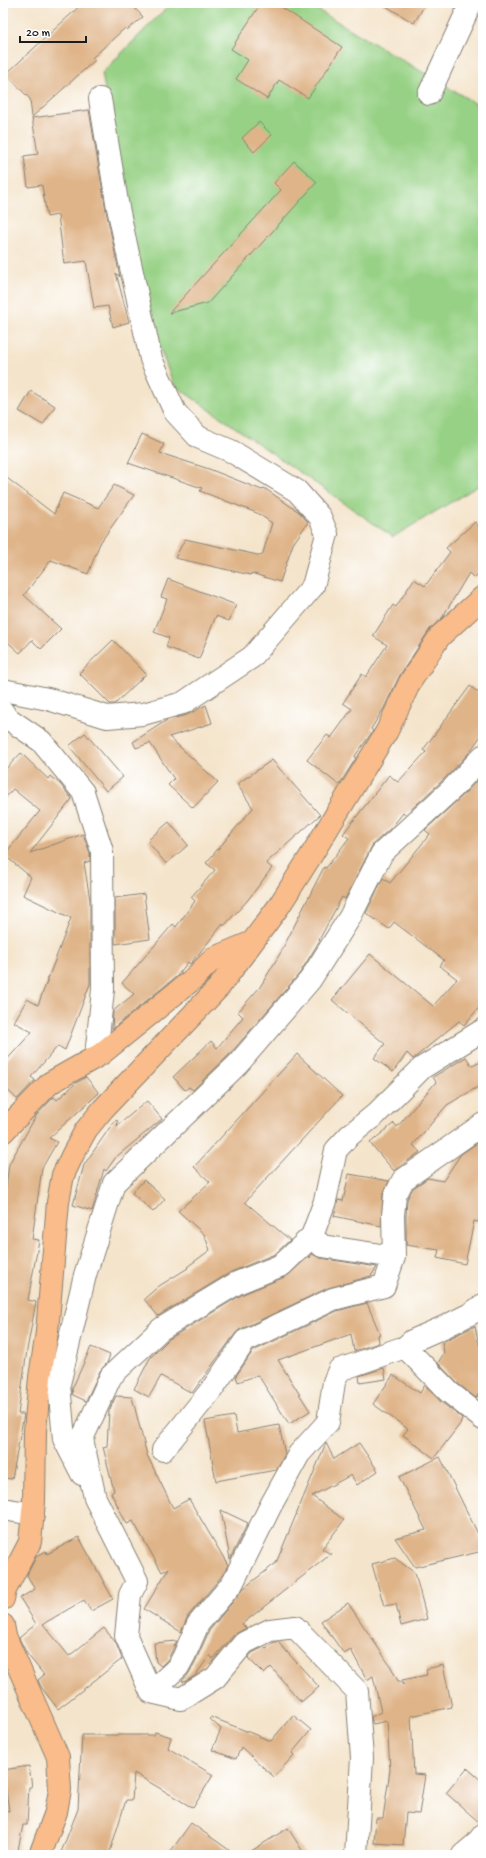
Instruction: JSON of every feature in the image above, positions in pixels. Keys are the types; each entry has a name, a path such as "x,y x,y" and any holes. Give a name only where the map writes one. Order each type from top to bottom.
{"main road":[{"path":"3,1599 5,1590 30,1542 33,1514 35,1431 40,1377 47,1332 58,1202 63,1175 86,1130 99,1114 219,988 250,943 279,906 386,731 410,682 440,636 483,597"},
{"path":"3,1132 50,1083 96,1056 194,979 214,958 250,943"},
{"path":"3,1625 7,1647 58,1757 60,1790 56,1812 40,1855"}],"street":[{"path":"429,94 471,3"},
{"path":"3,690 48,699 107,717 143,714 183,703 252,657 313,586 327,534 320,517 297,491 231,451 198,437 175,412 151,358 118,208 100,99"},
{"path":"3,712 6,717 41,741 83,792 102,851 103,990 96,1056"},
{"path":"151,1692 126,1636 130,1595 137,1581 64,1439 59,1384 85,1276 114,1183 188,1114 244,1058 310,980 350,917 382,853 453,788 483,756"},
{"path":"94,1498 82,1439 111,1376 161,1329 237,1283 282,1265 312,1236 325,1201 336,1150 350,1135 376,1114 422,1068 483,1030"},
{"path":"163,1450 212,1389 245,1341 333,1299 384,1286 394,1257 393,1215 395,1196 403,1180 483,1124"},
{"path":"312,1236 322,1246 394,1257"},
{"path":"151,1692 178,1666 198,1624 232,1584 271,1505 299,1454 328,1422 334,1382 339,1370 405,1347 412,1341 472,1313 483,1305"},
{"path":"405,1347 449,1392 483,1419"},
{"path":"3,1509 33,1514"},
{"path":"151,1692 180,1699 215,1678 244,1643 270,1630 295,1627 357,1691 362,1758 356,1855"},
{"path":"463,1855 476,1844 483,1835"}],"green space":[{"path":"171,3 306,3 483,108 483,483 393,537 174,385 142,301 102,73"}],"building":[{"path":"83,3 130,3 143,17 127,30 125,28 92,58 95,60 32,117 30,99 6,74"},
{"path":"261,3 275,3 342,47 308,98 279,80 267,99 236,79 248,60 231,49"},
{"path":"381,3 426,3 414,23"},
{"path":"89,110 106,210 120,277 116,273 129,322 113,327 108,306 94,308 86,261 64,264 58,215 47,217 42,185 28,187 24,156 38,154 32,118"},
{"path":"259,122 272,135 254,152 242,138"},
{"path":"294,161 317,182 208,303 169,313 281,190 274,183"},
{"path":"31,391 55,406 43,425 19,411"},
{"path":"142,434 164,444 160,453 209,469 262,490 264,488 299,512 308,522 293,544 280,582 251,573 251,575 175,558 185,539 262,556 272,523 257,513 200,491 202,488 128,463"},
{"path":"3,475 54,514 63,493 98,508 114,485 134,495 100,543 88,574 51,560 24,595 61,629 41,649 32,640 20,653 3,638"},
{"path":"475,522 483,531 483,569 474,578 469,573 442,618 430,629 400,675 384,708 371,729 373,731 355,756 356,758 339,785 307,760 327,735 331,738 352,709 343,703 362,674 366,677 387,645 373,636 393,605 396,607 414,579 425,586 450,552 446,548"},
{"path":"168,579 236,605 229,621 216,616 199,659 166,647 169,638 154,632 167,599 161,597"},
{"path":"113,640 146,674 115,704 110,704 79,673"},
{"path":"470,686 483,696 483,733 468,754 444,779 405,815 403,813 392,827 373,844 345,899 342,897 320,940 300,973 229,1055 193,1090 189,1087 185,1090 173,1077 211,1041 217,1048 243,1017 238,1012 260,987 281,952 324,867 326,868 349,838 343,834 389,775 398,782 426,752 423,750"},
{"path":"206,705 212,723 169,737 218,782 193,808 168,785 174,779 150,743 136,748 133,742 167,720 187,715"},
{"path":"85,733 123,777 106,791 69,746"},
{"path":"21,753 48,779 50,776 60,784 72,799 30,853 83,834 90,853 90,861 84,863 90,900 90,984 65,1050 58,1046 31,1077 35,1080 17,1099 3,1086 3,1064 32,1032 14,1022 27,999 38,1005 71,918 23,895 31,877 4,855 40,811 13,789 3,800 3,772"},
{"path":"272,760 320,815 266,863 272,868 247,901 224,926 223,924 192,962 190,964 188,962 177,976 112,1029 113,1011 134,994 122,983 173,924 176,927 195,901 191,897 215,870 206,863 253,808 237,784"},
{"path":"480,777 483,778 483,1003 464,1025 459,1021 413,1059 407,1053 393,1072 374,1058 385,1044 332,1000 370,954 433,1006 457,979 440,966 444,960 394,922 389,929 366,913 383,878 390,883 430,834 425,830 461,797"},
{"path":"169,822 188,845 166,864 148,840"},
{"path":"144,894 150,939 115,944 115,898"},
{"path":"297,1054 342,1096 245,1202 290,1240 275,1254 231,1272 158,1316 144,1299 159,1286 188,1268 187,1267 210,1250 204,1234 178,1211 210,1182 194,1167"},
{"path":"466,1057 472,1066 483,1061 483,1084 447,1105 413,1145 420,1152 394,1171 370,1143 394,1123 397,1127 436,1082 433,1077"},
{"path":"86,1077 99,1093 49,1138 57,1142 42,1168 32,1239 39,1240 28,1300 36,1302 27,1350 18,1414 24,1414 12,1479 3,1478 3,1209 9,1164 36,1116 54,1097 57,1100 76,1083"},
{"path":"147,1101 162,1119 116,1157 106,1171 104,1169 92,1211 73,1205 84,1165 115,1120 118,1121 117,1126"},
{"path":"483,1139 483,1223 474,1221 465,1264 437,1258 439,1250 406,1245 407,1200 413,1188 428,1178 443,1181 461,1154"},
{"path":"349,1174 389,1181 383,1195 381,1226 334,1216 338,1200 343,1201"},
{"path":"144,1180 165,1199 153,1212 132,1193"},
{"path":"312,1254 320,1258 377,1267 371,1276 328,1288 239,1330 192,1393 161,1376 149,1397 134,1389 150,1358 169,1339 243,1294 287,1276 309,1256 310,1258"},
{"path":"367,1303 380,1334 378,1335 379,1343 354,1351 351,1334 278,1360 310,1411 289,1424 258,1375 238,1382 236,1376 253,1351 337,1311"},
{"path":"475,1326 483,1364 483,1388 476,1398 457,1383 438,1363 444,1353 442,1342"},
{"path":"91,1347 110,1355 107,1363 100,1371 86,1401 73,1395 72,1389"},
{"path":"384,1368 386,1379 360,1383 359,1376"},
{"path":"393,1375 420,1393 425,1385 441,1402 462,1418 460,1424 434,1458 403,1435 408,1429 373,1404"},
{"path":"116,1396 132,1397 147,1455 173,1508 189,1499 228,1565 221,1577 188,1616 181,1632 144,1609 169,1568 162,1572 133,1521 127,1524 111,1493 114,1491 103,1447 107,1446 109,1411"},
{"path":"234,1416 237,1433 279,1425 285,1454 276,1470 216,1481 205,1421"},
{"path":"326,1443 334,1459 359,1443 378,1471 357,1485 351,1475 312,1496 344,1520 322,1549 331,1554 242,1624 246,1628 234,1635 213,1659 210,1655 195,1676 184,1682 182,1681 189,1673 195,1662 209,1631 244,1588 276,1563"},
{"path":"440,1457 483,1544 483,1551 415,1567 395,1538 426,1530 399,1477"},
{"path":"221,1510 248,1523 230,1559"},
{"path":"79,1537 113,1599 91,1611 84,1600 43,1624 69,1656 104,1628 116,1643 122,1659 58,1709 41,1687 38,1680 44,1675 27,1654 19,1638 36,1624 20,1598 35,1589 27,1575 36,1557 46,1551 47,1554"},
{"path":"395,1558 415,1573 427,1619 401,1626 396,1604 384,1606 372,1564"},
{"path":"348,1603 391,1667 398,1681 400,1681 403,1685 402,1680 427,1675 426,1669 443,1665 452,1707 411,1716 414,1774 425,1775 419,1814 406,1813 403,1845 374,1843 376,1818 383,1818 390,1770 387,1721 373,1724 371,1717 381,1712 373,1676 367,1680 351,1650 344,1654 321,1621"},
{"path":"177,1641 168,1659 161,1666 156,1662 154,1643"},
{"path":"274,1642 278,1642 319,1687 301,1702 271,1667 264,1674 248,1658 252,1653 264,1647 266,1649"},
{"path":"293,1715 311,1730 292,1753 294,1755 274,1777 241,1747 236,1759 212,1750 221,1729 210,1719 211,1717 271,1741"},
{"path":"155,1732 171,1737 168,1748 213,1775 193,1808 134,1773 132,1800 126,1800 109,1855 60,1855 78,1809 82,1735 154,1735"},
{"path":"29,1766 32,1787 29,1787 27,1825 23,1825 17,1855 3,1855 3,1810 9,1811 3,1770"},
{"path":"467,1768 483,1782 483,1823 480,1823 446,1793"},
{"path":"191,1823 236,1855 168,1855"},
{"path":"288,1828 305,1855 245,1855"}]}
